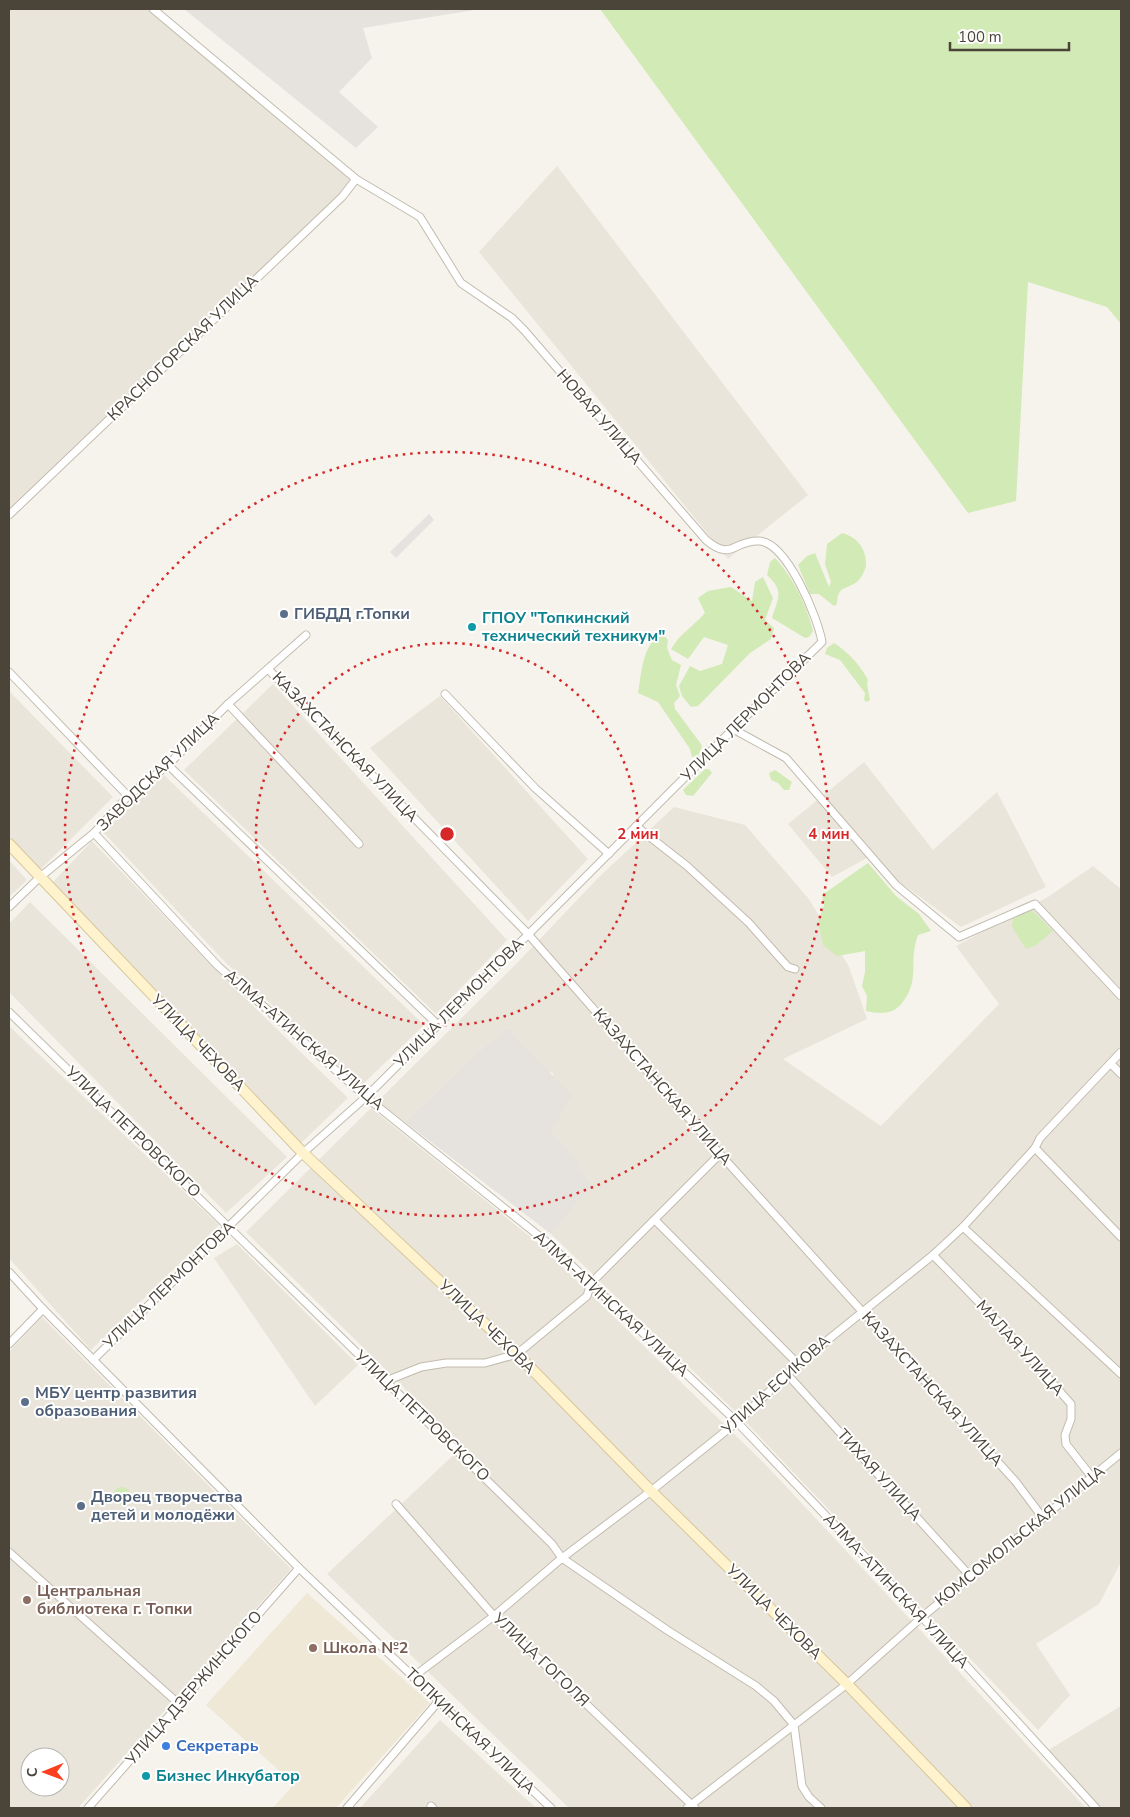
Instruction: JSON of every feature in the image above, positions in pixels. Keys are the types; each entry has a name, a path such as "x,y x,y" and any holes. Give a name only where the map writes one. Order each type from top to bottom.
{"street":[{"path":"153,9 356,179"},
{"name":"КРАСНОГОРСКАЯ УЛИЦА","path":"9,515 342,197 356,179"},
{"name":"НОВАЯ УЛИЦА","path":"356,179 420,217 461,283 512,318 524,330 706,540 717,550 727,550 758,541 774,546 788,563 817,617 822,642"},
{"name":"ЗАВОДСКАЯ УЛИЦА","path":"9,908 39,878 94,833 128,796 168,765 228,704 306,635"},
{"name":"УЛИЦА ЛЕРМОНТОВА","path":"93,1360 303,1153 366,1097 732,729 822,642"},
{"name":"КАЗАХСТАНСКАЯ УЛИЦА","path":"268,669 528,934 720,1154 1016,1482 1043,1518"},
{"path":"9,672 128,796"},
{"path":"445,694 535,788 609,854"},
{"path":"228,704 359,844"},
{"path":"732,729 786,758 896,885 959,937 1035,904 1121,996"},
{"path":"168,765 437,1024"},
{"path":"636,826 750,922 788,967 796,969"},
{"name":"АЛМА-АТИНСКАЯ УЛИЦА","path":"94,833 218,966 366,1097 549,1244 737,1422 922,1617 1096,1808"},
{"name":"УЛИЦА ЧЕХОВА","path":"9,844 39,878 303,1153 517,1354 847,1684 966,1808"},
{"name":"УЛИЦА ПЕТРОВСКОГО","path":"9,1012 230,1226 552,1544 562,1558 668,1630 756,1686 774,1701 794,1725"},
{"name":"УЛИЦА ЕСИКОВА","path":"413,1678 494,1616 562,1558 652,1491 737,1422 798,1364 862,1310 933,1255 963,1227 1036,1148 1040,1138 1121,1052"},
{"path":"1111,1064 1121,1074"},
{"path":"1036,1148 1121,1237"},
{"path":"386,1381 421,1367 446,1363 485,1363 517,1354 587,1296 591,1282 720,1154"},
{"path":"655,1220 798,1364"},
{"path":"963,1227 1121,1374"},
{"name":"МАЛАЯ УЛИЦА","path":"933,1255 1002,1326 1071,1404 1071,1419 1065,1435 1066,1444 1091,1476"},
{"name":"ТОПКИНСКАЯ УЛИЦА","path":"9,1272 43,1309 299,1568 551,1808"},
{"path":"9,1344 43,1309"},
{"name":"ТИХАЯ УЛИЦА","path":"788,1374 970,1576"},
{"name":"КОМСОМОЛЬСКАЯ УЛИЦА","path":"691,1807 847,1684 970,1576 1121,1453"},
{"name":"УЛИЦА ГОГОЛЯ","path":"396,1504 494,1616 691,1807"},
{"path":"9,1552 180,1704"},
{"name":"УЛИЦА ДЗЕРЖИНСКОГО","path":"88,1808 299,1568"},
{"path":"347,1808 438,1702"},
{"path":"794,1725 802,1786 809,1797 821,1808"}],"shaded area":[{"path":"9,9 153,9 356,179 9,515"},
{"path":"184,9 481,9 363,28 372,58 339,92 378,127 356,148"},
{"path":"557,166 808,495 728,559 479,252"},
{"path":"429,514 434,520 396,558 390,552"},
{"path":"273,684 507,940 436,1014 184,770"},
{"path":"9,691 113,797 39,871 9,836"},
{"path":"440,696 588,859 528,921 370,748"},
{"path":"864,762 933,850 997,792 1046,887 961,927 867,858 832,877 788,824"},
{"path":"164,775 424,1025 361,1086 226,963 103,832"},
{"path":"674,807 745,825 809,899 849,967 867,1019 783,1059 881,1126 999,1004 956,946 1048,897 1093,866 1121,889 1121,1562 1099,1604 1036,1644 1070,1695 1038,1730 739,1415 551,1234 593,1185 577,1166 580,1163 551,1130 553,1073 546,1071 507,1028 479,1051 405,1122 378,1101 518,962 599,877"},
{"path":"92,841 219,973 348,1098 299,1145 52,883"},
{"path":"9,860 27,880 9,897"},
{"path":"30,902 287,1157 226,1213 9,992 9,924"},
{"path":"9,1026 219,1225 91,1350 9,1258"},
{"path":"507,1028 572,1096 551,1130 580,1163 577,1166 593,1185 551,1234 405,1122 479,1051"},
{"path":"371,1108 539,1244 766,1465 1086,1808 569,1808 327,1574 463,1446 246,1232"},
{"path":"237,1244 358,1365 315,1406 214,1258"},
{"path":"42,1317 291,1569 78,1808 9,1808 9,1352"},
{"name":"Школа №2","path":"307,1593 430,1703 336,1808 273,1808 294,1784 206,1705"},
{"path":"1121,1706 1121,1808 1096,1808 1045,1752"},
{"path":"440,1720 536,1808 360,1808"}],"green space":[{"path":"600,9 1121,9 1121,324 1107,307 1028,282 1016,501 968,513"},
{"path":"842,533 853,538 860,545 865,555 866,566 858,581 839,593 837,604 834,606 819,594 810,594 798,565 807,556 815,553 829,587 831,582 825,564 827,544"},
{"path":"775,558 788,574 803,602 813,631 809,637 805,638 772,618 778,600 778,591 773,581 767,575 770,562"},
{"path":"763,577 773,598 765,620 774,628 771,639 750,653 698,706 691,707 682,696 679,686 690,666 700,671 722,664 728,645 704,637 688,659 671,649 679,638 705,613 698,598 708,591 731,587 752,601 755,582"},
{"path":"663,634 668,640 667,648 672,660 681,665 676,685 680,696 674,703 675,709 701,744 702,747 698,756 692,757 690,749 658,702 638,693 642,667 647,651 656,638"},
{"path":"834,643 844,650 862,669 868,680 870,700 867,702 864,700 865,693 840,660 825,654 827,648"},
{"path":"705,769 709,769 712,773 693,796 686,795 683,790"},
{"path":"775,770 792,782 789,790 784,790 778,783 771,780 769,773"},
{"path":"868,863 896,896 919,914 931,931 918,935 915,944 913,978 908,994 895,1010 886,1013 866,1011 867,996 862,986 865,972 865,951 837,956 823,945 818,923 824,905 822,895"},
{"path":"1023,911 1033,911 1053,931 1036,945 1026,949 1012,927 1013,918"},
{"path":"122,1487 128,1490 131,1496 128,1502 122,1505 116,1502 113,1496 116,1490"}],"place":[{"name":"ГИБДД г.Топки","path":"284,614"},
{"name":"ГПОУ \"Топкинский технический техникум\"","path":"472,627"},
{"name":"МБУ центр развития образования","path":"25,1402"},
{"name":"Дворец творчества детей и молодёжи","path":"81,1506"},
{"name":"Центральная библиотека г. Топки","path":"27,1600"},
{"name":"Школа №2","path":"313,1648"},
{"name":"Секретарь","path":"166,1746"},
{"name":"Бизнес Инкубатор","path":"146,1776"}]}
